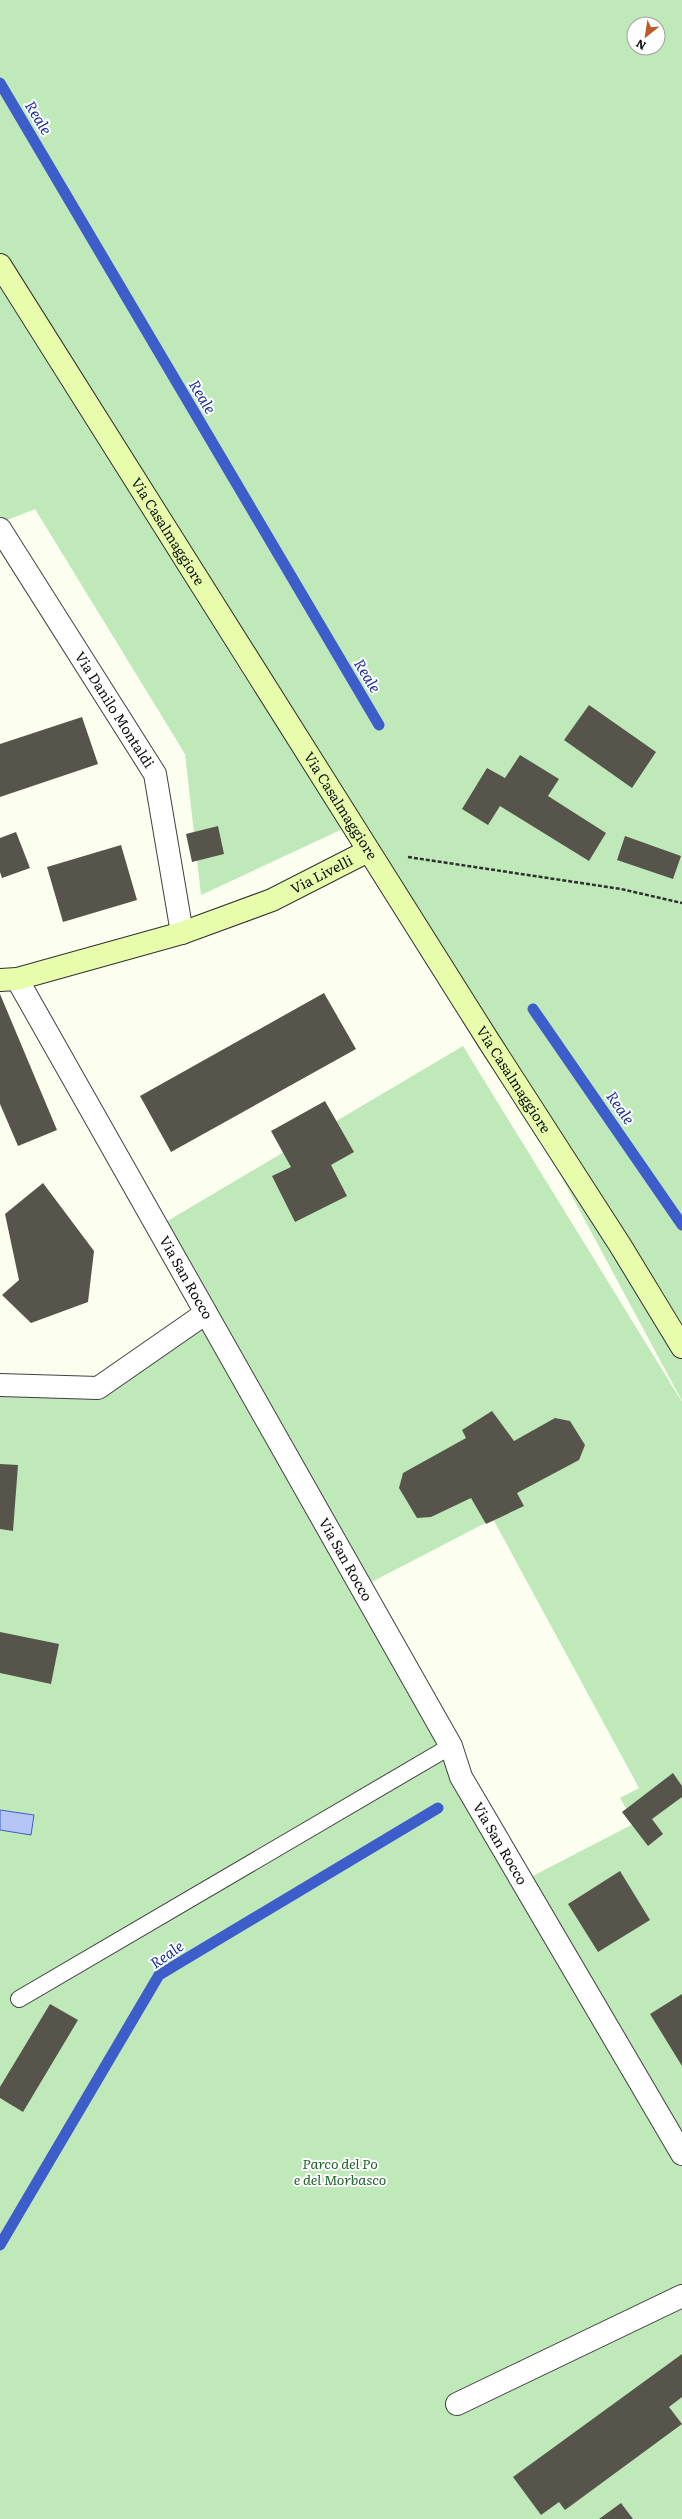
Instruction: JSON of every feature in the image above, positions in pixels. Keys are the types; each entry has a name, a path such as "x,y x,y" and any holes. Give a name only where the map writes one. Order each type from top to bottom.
{"main road":[{"name":"Via Casalmaggiore","path":"0,264 368,850 616,1238 682,1347"},
{"name":"Via Livelli","path":"8,980 182,933 272,900 368,850"}],"street":[{"name":"Via Danilo Montaldi","path":"0,529 155,774 182,933"},
{"name":"Via San Rocco","path":"8,980 206,1313 451,1746 461,1777 682,2154"},
{"path":"0,1385 98,1388 206,1313"},
{"path":"457,2404 682,2296"}],"lane":[{"path":"19,1999 451,1746"}],"path":[{"name":"Via Livelli","path":"368,850 621,889 682,903"}],"green space":[{"path":"0,0 682,0 682,1401 488,1040 362,820 201,895 185,754 35,509 0,523"},
{"name":"Parco del Po e del Morbasco","path":"463,1046 682,1402 682,2519 0,2519 0,1381 96,1387 205,1313 154,1229","holes":["493,1519 639,1788 620,1798 635,1823 527,1879 364,1586"]}],"water":[{"path":"0,1810 34,1815 31,1835 0,1830"}],"building":[{"path":"589,705 656,752 632,788 564,740"},
{"path":"82,717 98,764 0,797 0,744"},
{"path":"520,755 559,779 548,796 606,833 589,861 500,806 488,825 462,809 487,768 505,778"},
{"path":"218,826 224,854 192,862 186,834"},
{"path":"16,832 30,868 2,878 0,872 0,838"},
{"path":"625,836 681,856 673,879 617,860"},
{"path":"121,845 137,900 63,922 47,867"},
{"path":"324,993 356,1049 171,1152 140,1096"},
{"path":"0,994 57,1130 18,1146 0,1104"},
{"path":"325,1101 354,1152 331,1165 347,1196 295,1222 272,1176 291,1167 271,1131"},
{"path":"43,1183 94,1251 88,1302 31,1323 2,1295 19,1280 5,1214"},
{"path":"492,1411 514,1441 555,1418 570,1421 585,1445 579,1460 517,1493 524,1506 486,1524 471,1498 431,1517 417,1518 399,1488 403,1473 466,1438 462,1430"},
{"path":"0,1464 18,1465 13,1531 0,1529"},
{"path":"0,1632 59,1644 51,1684 0,1673"},
{"path":"673,1773 682,1786 682,1797 652,1819 663,1834 648,1846 622,1812"},
{"path":"620,1871 650,1920 598,1952 568,1904"},
{"path":"682,1994 682,2066 650,2014"},
{"path":"50,2004 78,2020 23,2112 0,2098 0,2087"},
{"path":"682,2354 682,2397 669,2407 682,2424 565,2510 559,2502 541,2515 513,2477"},
{"path":"621,2503 633,2519 599,2519"}],"waterway":[{"name":"Reale","path":"0,83 379,725"},
{"name":"Reale","path":"533,1009 682,1225"},
{"name":"Reale","path":"0,2245 159,1975 438,1808"}]}
